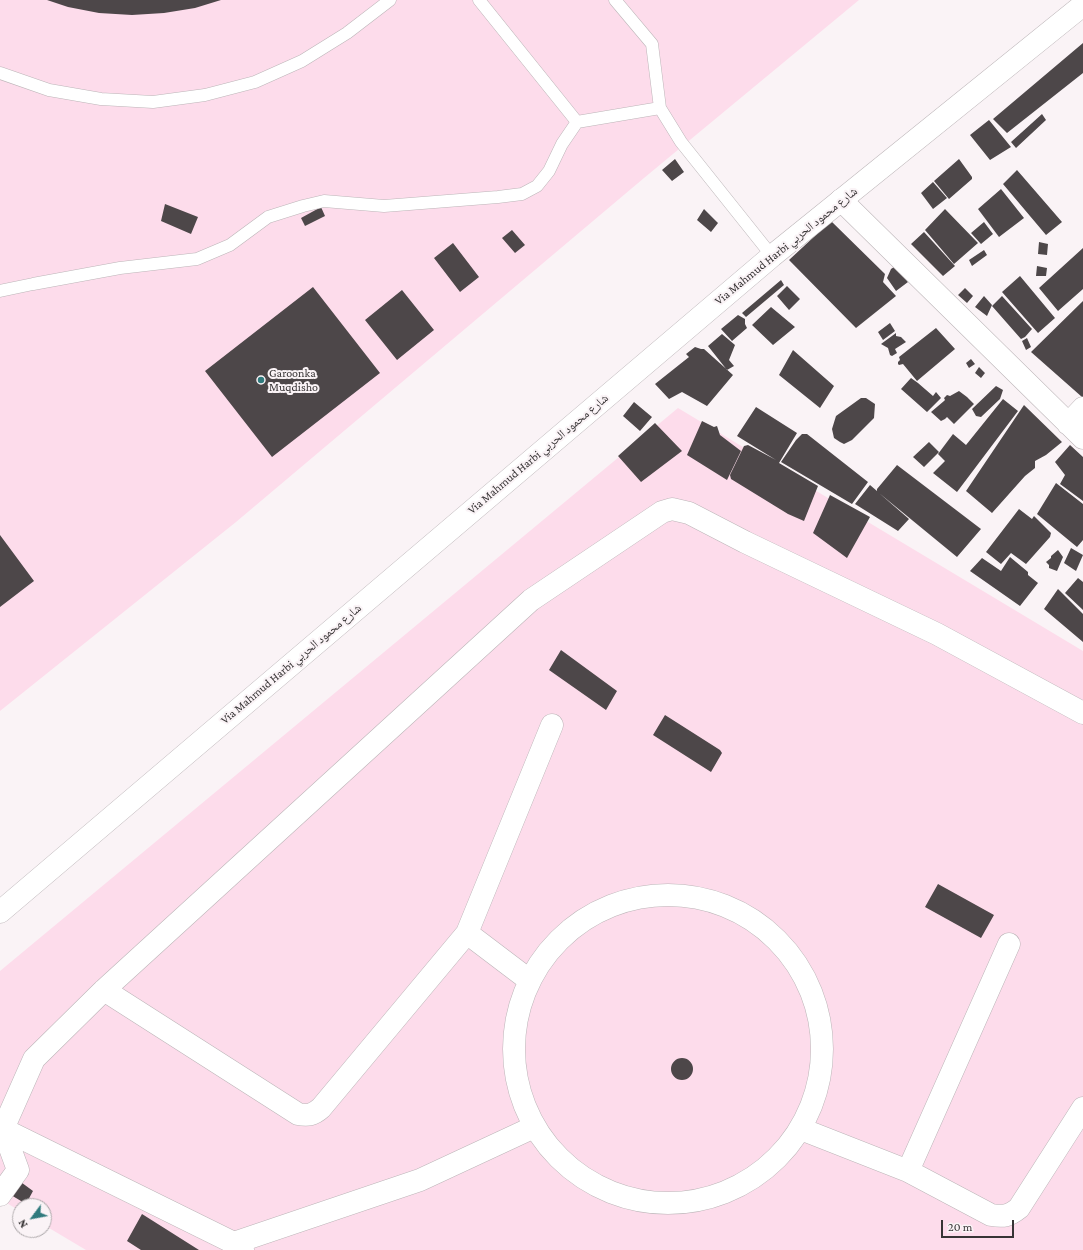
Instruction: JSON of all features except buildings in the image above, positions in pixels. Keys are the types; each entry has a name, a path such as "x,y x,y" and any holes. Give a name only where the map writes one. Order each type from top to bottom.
{"street":[{"name":"Via Mahmud Harbi شارع محمود الحربي","path":"0,912 772,256 1083,6"},
{"path":"841,200 1076,431 1083,408"},
{"path":"0,1195 18,1170 3,1129 34,1059 104,990 531,600 662,512 672,509 689,513 745,542 937,634 1083,713"},
{"path":"104,990 298,1114 307,1116 315,1114 467,933 552,725"},
{"path":"661,894 702,898 741,913 775,938 800,970 816,1009 822,1050 817,1091 801,1129 766,1170 720,1196 667,1205 614,1195 568,1168 534,1127 516,1079 514,1028 529,980 552,946 583,919 621,901 661,894"},
{"path":"467,933 529,980"},
{"path":"908,1171 1009,944"},
{"path":"801,1129 908,1171 991,1215 1001,1217 1011,1214 1019,1208 1083,1108"},
{"path":"3,1129 239,1246 420,1180 534,1127"}],"lane":[{"path":"0,73 49,90 101,99 153,102 205,95 255,82 302,61 346,33 390,0"},
{"path":"479,0 577,122"},
{"path":"615,0 652,44 660,108 681,142 772,256"},
{"path":"0,291 120,268 197,259 230,245 268,217 324,201 384,206 522,194 537,186 549,171 562,144 577,122 660,108"}],"shaded area":[{"name":"Garoonka Muqdisho","path":"0,0 859,0 644,178 236,522 0,711"},
{"path":"678,408 1083,651 1083,1250 86,1250 52,1230 52,1198 12,1198 12,1206 0,1199 0,971"}],"place":[{"name":"Garoonka Muqdisho","path":"261,380"}]}
